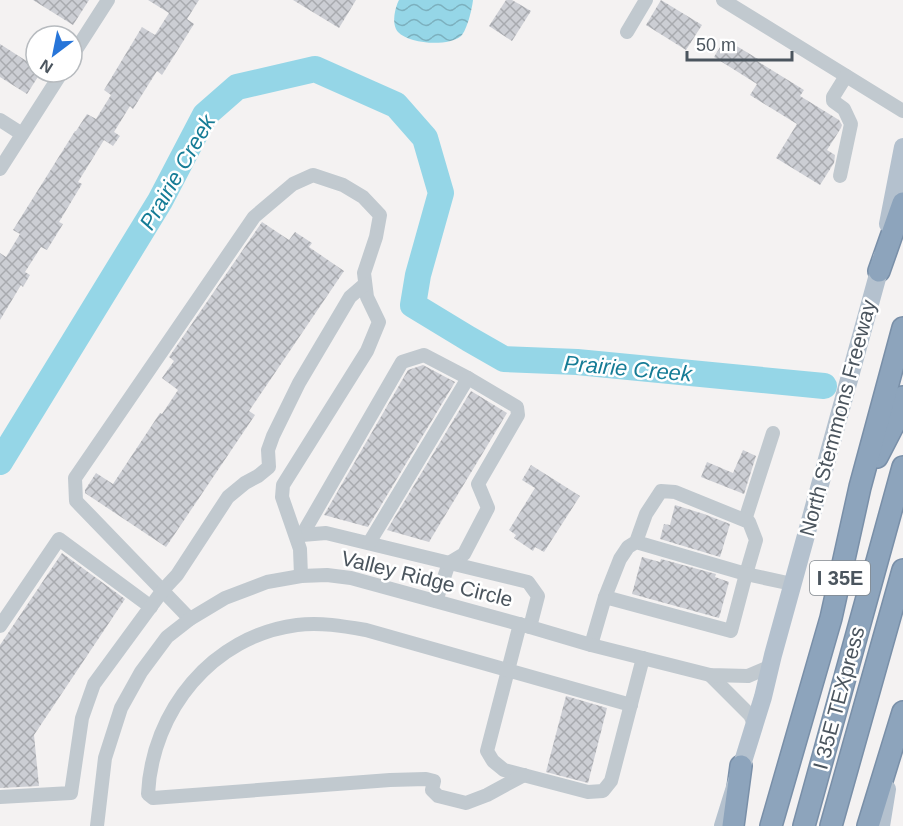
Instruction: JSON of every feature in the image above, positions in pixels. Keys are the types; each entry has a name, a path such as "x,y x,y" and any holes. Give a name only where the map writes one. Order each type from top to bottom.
{"highway":[{"path":"879,271 903,203"},
{"name":"North Stemmons Freeway","path":"771,826 831,618 860,487 903,328"},
{"path":"860,487 894,424 903,397"},
{"name":"I 35E TEXpress","path":"804,826 903,467"},
{"name":"I 35E","path":"831,826 903,570"},
{"path":"868,826 903,712"},
{"path":"733,826 741,766"}],"main road":[{"name":"North Stemmons Freeway","path":"723,826 763,696 879,271 903,147"},
{"path":"881,826 887,791 903,738"}],"street":[{"path":"84,37 108,0"},
{"path":"627,32 646,0"},
{"path":"723,0 903,111"},
{"path":"840,176 851,124 844,109 833,101 832,97 846,76"},
{"path":"0,169 54,84"},
{"path":"0,120 22,134"},
{"path":"190,619 76,501 75,478 254,217 293,184 313,175 343,185 363,197 380,215 376,237 364,273 367,297 379,322 367,351 283,484 282,497 299,537 301,576"},
{"path":"283,484 269,467 268,450 299,383 350,297 366,284"},
{"path":"299,537 402,362 424,355 517,407 518,415 478,484 488,508 465,554 449,563 436,600"},
{"path":"369,543 468,378"},
{"path":"745,520 773,434"},
{"path":"0,798 71,793 82,718 94,684 163,590 177,575 228,497 269,467"},
{"path":"591,645 605,597 620,559 627,547 636,542 646,514 662,491 675,492 749,522 756,540 731,631 605,597"},
{"path":"299,537 326,533 528,582 538,596 508,671 486,751 504,770 588,792 603,791 611,781 643,658"},
{"path":"0,626 59,539 151,607"},
{"path":"636,542 746,574 792,584"},
{"name":"Valley Ridge Circle","path":"97,826 105,758 121,708 141,672 166,638 190,619 225,598 267,582 301,576 327,575 351,578 591,645 710,675 748,676 771,666"},
{"path":"524,775 488,795 466,803 438,796 432,790 434,781 426,779 153,798 148,794 149,776 162,728 172,709 200,673 239,643 262,633 296,625 322,624 366,630 631,705"},
{"path":"710,675 750,715 754,724"}],"water":[{"path":"399,0 473,0 467,24 461,36 447,42 429,43 411,39 398,32 394,20"}],"building":[{"path":"33,0 89,0 74,24"},
{"path":"148,0 199,0 187,19 194,24 162,75 157,71 133,109 130,106 114,132 120,136 113,146 104,140 78,182 82,184 59,222 63,224 47,250 41,247 25,272 30,275 23,287 21,285 0,320 0,253 6,257 20,234 13,230 87,114 96,119 111,95 104,90 142,27 155,35 169,13"},
{"path":"293,0 356,0 339,28"},
{"path":"506,0 512,0 531,11 512,41 489,26"},
{"path":"661,0 702,25 686,50 646,25"},
{"path":"725,39 804,90 800,96 839,120 841,128 827,150 835,155 834,163 820,185 776,158 797,124 750,95 757,84 714,57"},
{"path":"0,44 24,59 24,84 33,84 27,94 0,77"},
{"path":"262,222 289,240 295,232 312,243 309,247 344,271 249,411 255,415 166,547 85,493 85,490 96,473 113,484 178,390 162,378 174,361 169,357"},
{"path":"423,365 455,382 368,527 324,515 408,370"},
{"path":"471,391 507,413 429,542 387,530"},
{"path":"743,450 756,456 744,494 701,477 707,462 733,473"},
{"path":"531,465 580,496 544,552 535,547 533,551 514,538 516,535 509,530 535,488 522,480"},
{"path":"675,505 730,524 720,557 660,539 664,524 670,525"},
{"path":"62,553 125,599 34,735 39,786 0,788 0,645"},
{"path":"642,557 660,562 661,559 716,574 715,577 729,582 719,618 632,594"},
{"path":"566,696 607,708 588,783 546,772"}],"waterway":[{"name":"Prairie Creek","path":"0,462 160,201 205,115 237,87 315,69 396,105 425,138 441,193 418,275 413,305 504,359 577,362 824,386"}]}
